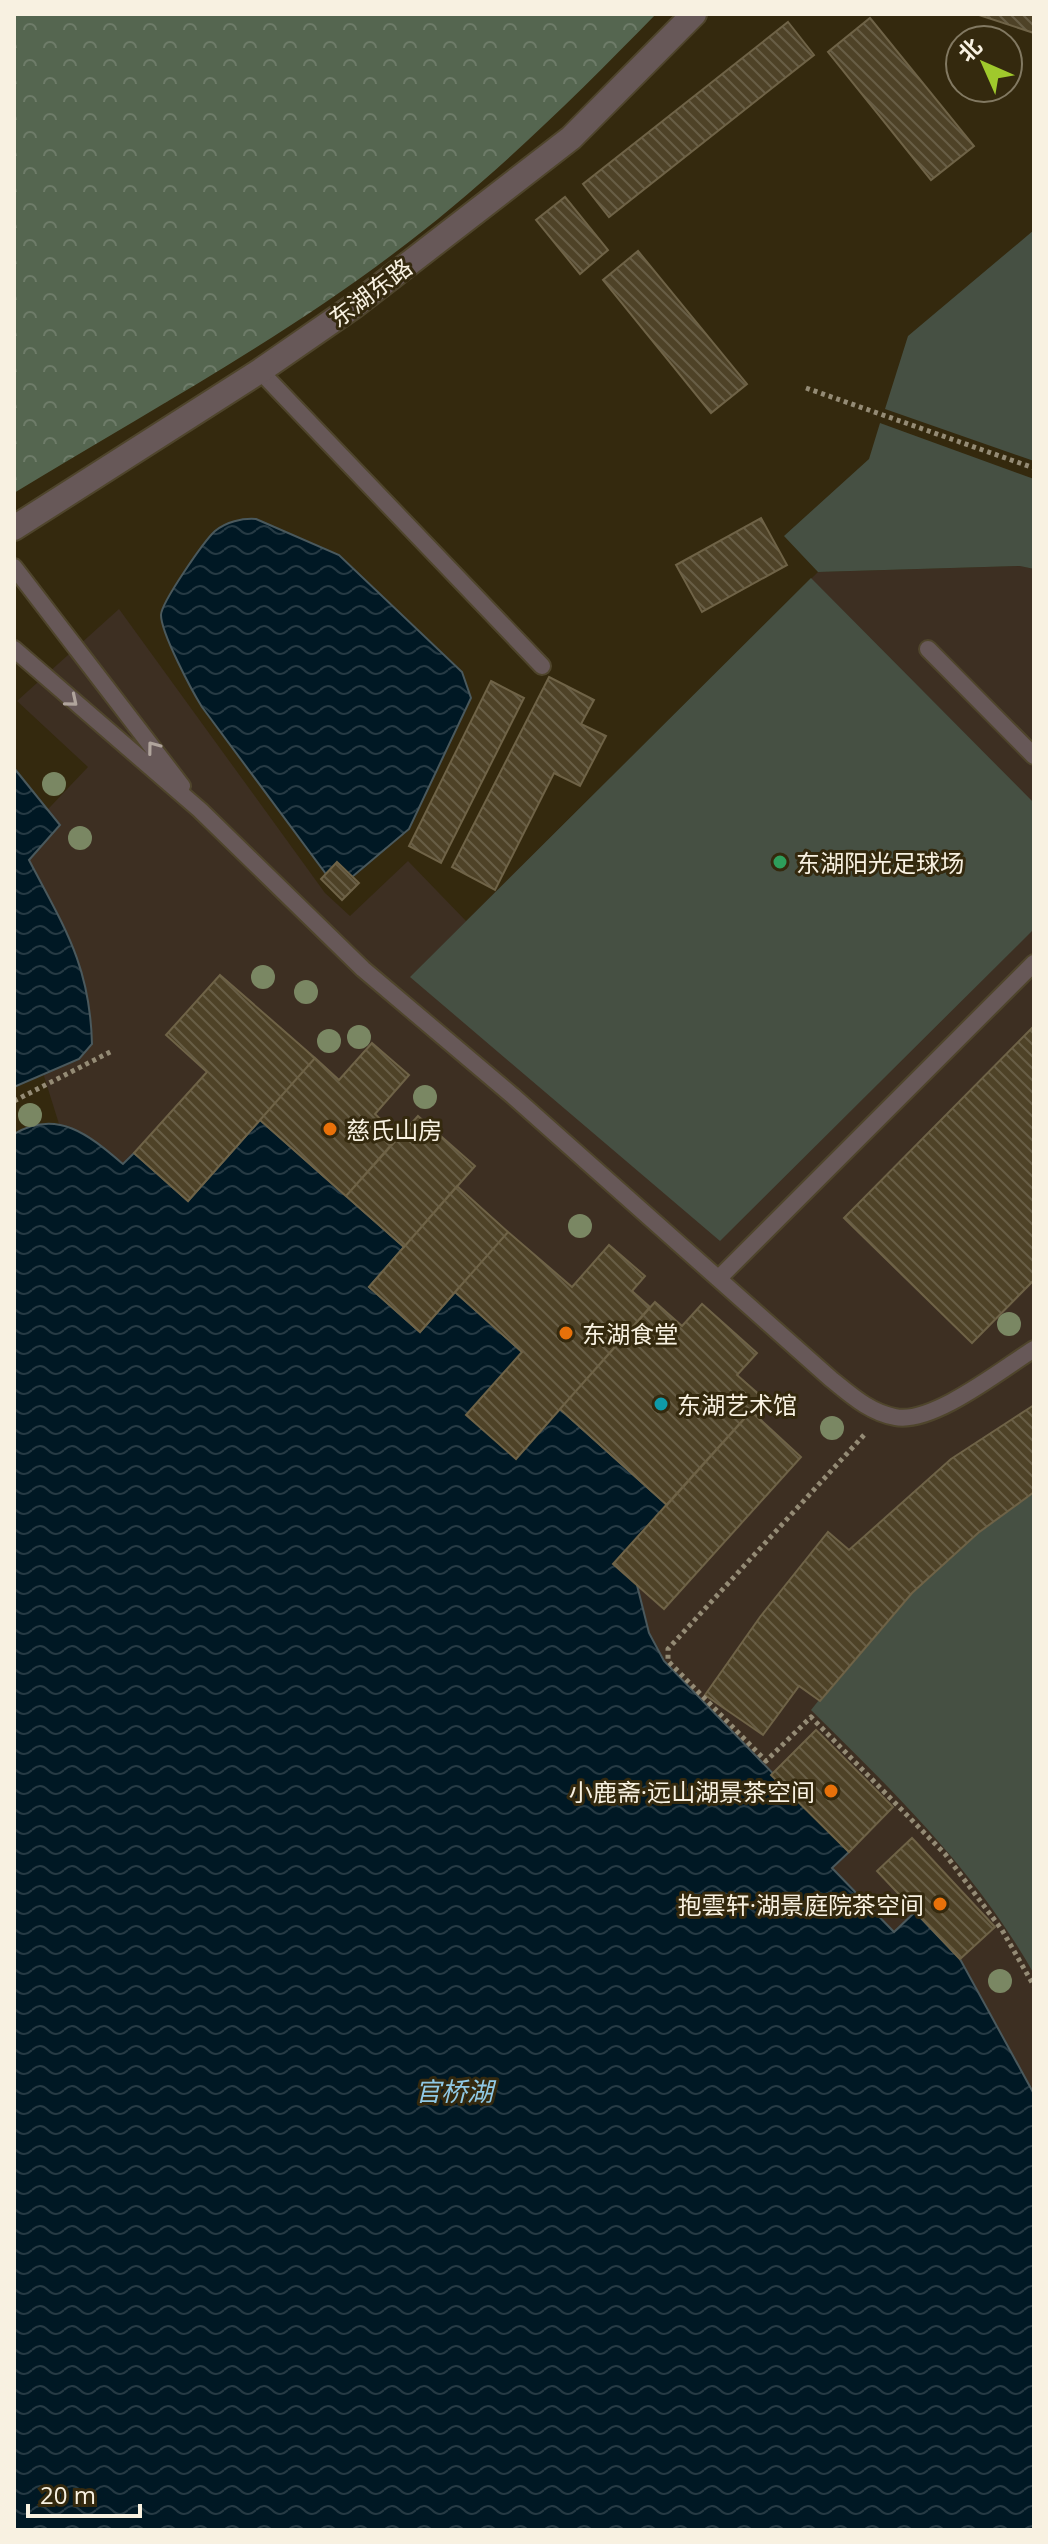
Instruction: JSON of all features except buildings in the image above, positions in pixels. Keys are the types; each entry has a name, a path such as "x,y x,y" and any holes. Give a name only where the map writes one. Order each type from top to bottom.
{"street":[{"name":"东湖东路","path":"14,528 260,371 354,306 571,138 694,14"}],"lane":[{"path":"260,371 542,666"},
{"path":"14,567 200,810"},
{"path":"14,649 200,810 363,969 842,1388 869,1408 897,1418 922,1416 1034,1349"},
{"path":"928,649 1034,756"},
{"path":"719,1278 1034,963"}],"path":[{"path":"806,388 1034,468"},
{"path":"14,1101 112,1051"},
{"path":"884,1414 668,1649 668,1661 766,1761 811,1717 945,1854 1002,1930 1034,1986"}],"shaded area":[{"path":"1021,566 1034,569 1034,2333 89,1220 14,980 14,845 88,767 17,701 119,609 325,893 350,916 408,861 466,921 818,572"}],"green space":[{"path":"14,14 656,14 529,139 393,254 302,318 14,493"},
{"path":"1034,230 1034,461 885,409 908,336"},
{"path":"880,423 1034,479 1034,569 1020,566 818,572 784,536 869,459"},
{"name":"东湖阳光足球场","path":"811,578 1034,803 1034,929 720,1241 410,977"},
{"path":"1034,1405 1034,1974 1011,1936 960,1867 903,1802 811,1710 819,1700 799,1687 763,1735 705,1695 760,1617 828,1532 849,1550 951,1459"}],"water":[{"path":"256,519 339,555 462,672 471,698 409,829 352,877 337,863 326,874 202,707 162,623 161,615 168,598 215,531 229,523"},
{"path":"14,768 60,825 29,860 73,948 86,991 92,1044 79,1059 14,1087"},
{"name":"官桥湖","path":"260,1120 404,1247 369,1287 420,1332 455,1292 522,1352 560,1409 667,1505 637,1585 649,1633 664,1661 849,1852 832,1868 894,1932 915,1912 960,1959 1034,2094 1034,2530 14,2530 14,1134 45,1124 73,1129 86,1135 123,1164 134,1153 188,1201"}],"place":[{"name":"东湖阳光足球场","path":"780,862"},
{"name":"慈氏山房","path":"330,1129"},
{"name":"东湖食堂","path":"566,1333"},
{"name":"东湖艺术馆","path":"661,1404"},
{"name":"小鹿斋·远山湖景茶空间","path":"831,1791"},
{"name":"抱雲轩·湖景庭院茶空间","path":"940,1904"}]}
